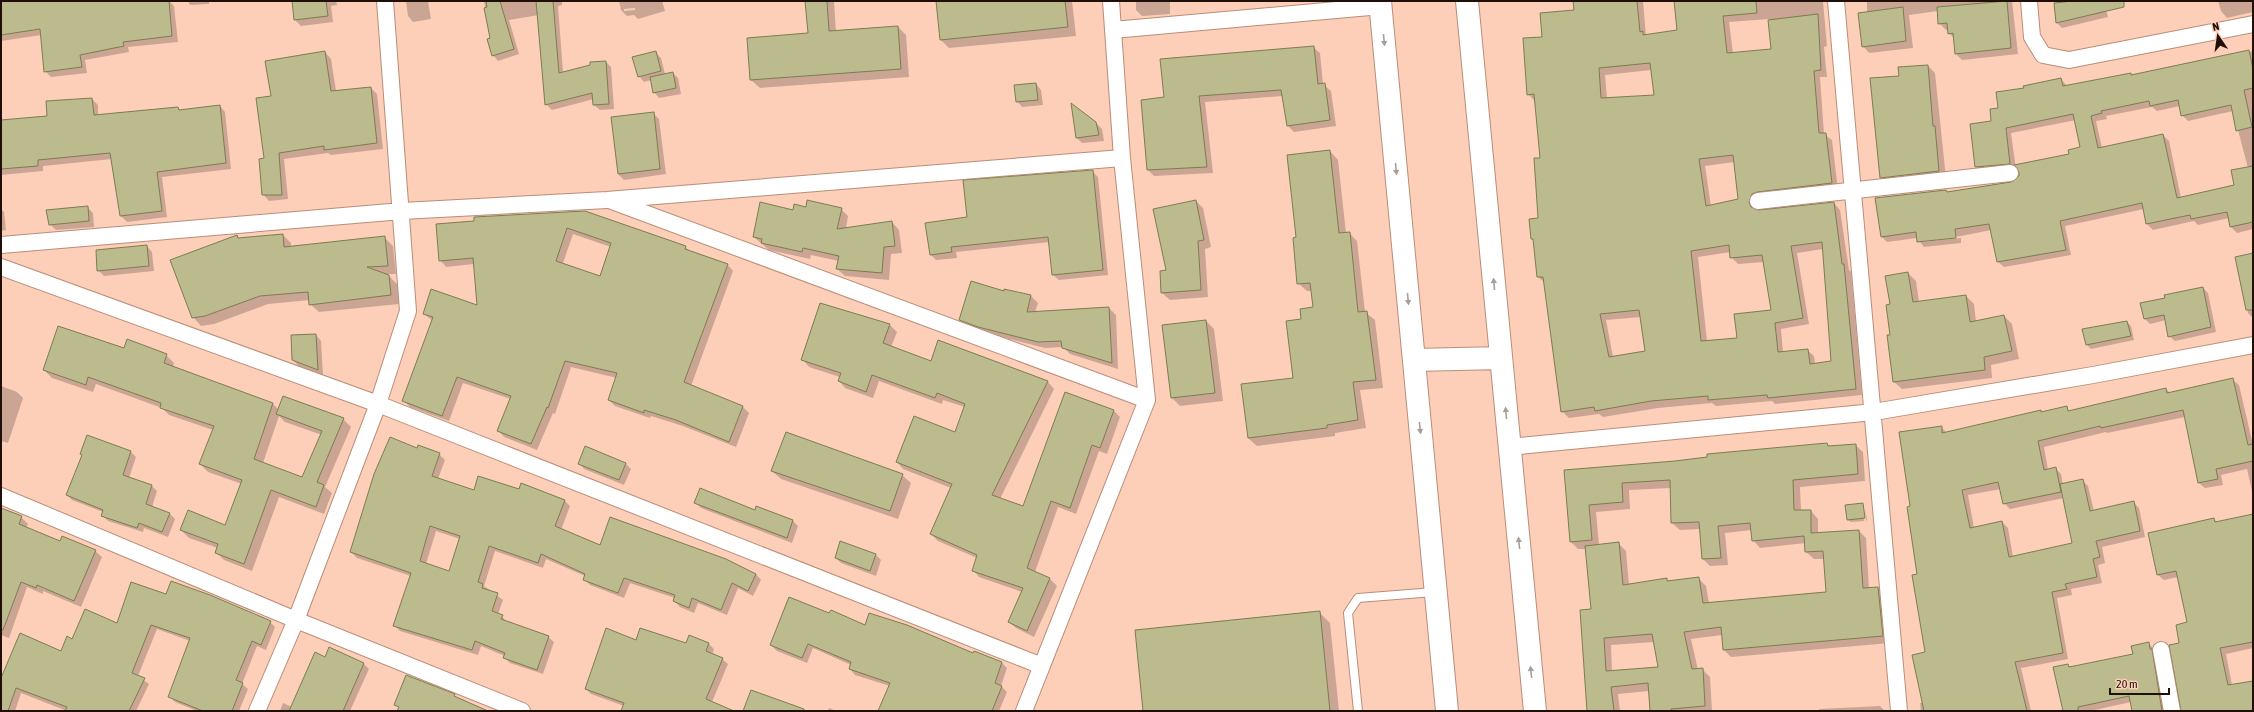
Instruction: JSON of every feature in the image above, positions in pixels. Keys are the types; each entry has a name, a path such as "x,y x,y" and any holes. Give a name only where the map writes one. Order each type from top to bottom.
{"main road":[{"path":"1467,1 1535,711"},
{"path":"1380,4 1447,711"},
{"path":"1414,360 1501,358"}],"street":[{"path":"258,711 296,620 378,404 408,311 402,212 385,1"},
{"path":"1024,711 1147,400 1122,158 1111,1"},
{"path":"1836,1 1900,711"},
{"path":"2029,1 2032,38 2043,56 2068,60 2253,24"},
{"path":"1113,30 1380,4"},
{"path":"1,245 402,212 607,200 1122,158"},
{"path":"1758,200 2010,173"},
{"path":"607,200 1147,400"},
{"path":"1,267 378,404 1042,666"},
{"path":"1509,448 1874,412 2093,375 2253,345"},
{"path":"1,496 296,620 522,711"},
{"path":"2161,650 2172,711"}],"lane":[{"path":"1358,711 1348,613 1358,598 1436,592"}],"building":[{"path":"1,1 169,1 172,36 123,42 124,46 80,55 82,67 44,72 40,29 1,35"},
{"path":"292,1 326,1 328,16 294,20"},
{"path":"486,1 500,1 514,49 492,56 487,39 490,38 484,8 487,7"},
{"path":"536,1 553,1 559,73 590,65 590,62 606,61 609,104 593,105 592,93 545,105"},
{"path":"805,1 827,1 829,31 898,26 901,69 750,80 747,38 808,33"},
{"path":"936,1 1065,1 1068,27 940,40"},
{"path":"1573,1 1637,1 1640,32 1643,31 1643,35 1677,30 1674,1 1756,1 1757,13 1723,16 1727,53 1771,49 1768,20 1818,14 1821,70 1814,71 1819,133 1826,133 1832,183 1757,192 1752,194 1749,202 1751,207 1759,210 1834,202 1842,264 1844,264 1856,389 1768,398 1767,395 1708,400 1708,396 1651,401 1595,411 1594,407 1561,412 1543,277 1537,277 1533,239 1531,239 1529,219 1538,218 1534,158 1540,158 1534,94 1527,95 1523,38 1542,37 1540,13 1574,10","holes":["1650,63 1654,95 1601,98 1599,68","1733,155 1738,199 1706,206 1699,159","1822,242 1831,361 1810,364 1808,349 1778,352 1775,323 1803,318 1791,246","1729,245 1730,258 1762,255 1771,310 1734,314 1737,338 1701,341 1691,251","1639,310 1645,351 1609,357 1600,314"]},
{"path":"2007,1 2011,48 1955,54 1953,33 1948,34 1947,23 1938,24 1937,7"},
{"path":"2073,1 2124,1 2124,7 2056,23 2054,3"},
{"path":"1903,7 1906,41 1862,47 1858,13"},
{"path":"1314,46 1318,84 1325,83 1330,120 1287,126 1281,90 1199,96 1207,167 1147,170 1141,100 1164,97 1160,59"},
{"path":"2249,50 2253,69 2253,88 2244,90 2252,127 2236,131 2231,105 2181,116 2178,100 2150,106 2149,101 2101,111 2102,113 2091,116 2098,148 2163,134 2177,198 2234,185 2231,170 2253,166 2253,222 2230,227 2227,212 2191,219 2190,215 2146,224 2142,203 2060,221 2066,250 1997,262 1989,224 1955,229 1956,238 1917,242 1916,232 1881,237 1875,198 1946,190 1947,192 2011,182 2019,176 2019,172 2014,165 2069,154 2068,150 2080,147 2073,114 2006,128 2010,164 1975,167 1970,124 1991,121 1990,109 1998,108 1996,92 2024,88 2023,86 2061,78 2063,86 2131,73 2131,75"},
{"path":"325,51 331,91 371,87 377,143 324,150 324,146 279,153 282,195 262,195 259,159 264,158 256,98 271,96 265,61"},
{"path":"656,51 661,71 638,77 632,57"},
{"path":"1928,65 1933,126 1935,126 1939,171 1880,178 1870,78 1899,76 1898,67"},
{"path":"673,72 676,88 653,93 650,77"},
{"path":"1036,83 1038,100 1016,102 1014,85"},
{"path":"92,98 94,115 178,107 179,110 220,105 226,163 157,172 162,211 120,216 110,153 38,160 38,166 1,169 1,120 47,116 46,101"},
{"path":"1071,103 1096,122 1099,135 1076,138"},
{"path":"654,112 660,169 618,174 611,117"},
{"path":"1330,150 1339,233 1350,232 1358,312 1367,311 1376,380 1353,382 1358,420 1327,425 1327,428 1248,438 1241,384 1293,378 1286,321 1301,319 1300,309 1313,307 1310,283 1297,284 1293,238 1296,237 1287,155"},
{"path":"1093,170 1103,270 1052,275 1048,237 951,247 952,252 930,255 925,223 967,217 963,180"},
{"path":"807,200 842,208 837,229 892,221 895,246 884,247 882,273 836,269 839,256 803,248 802,252 761,243 762,239 753,237 760,202 793,210 794,204 806,207"},
{"path":"1196,200 1204,240 1198,241 1201,290 1161,293 1160,271 1166,270 1153,209"},
{"path":"88,206 89,221 49,225 46,210"},
{"path":"585,211 686,246 685,249 728,264 684,382 743,406 729,442 676,420 644,410 644,413 608,400 617,373 565,361 548,408 547,407 531,444 497,431 511,396 457,377 442,416 402,401 433,317 423,314 431,289 477,305 473,258 439,261 436,224 474,221 474,217","holes":["567,228 611,243 600,276 556,261"]},
{"path":"283,234 284,247 385,236 388,266 367,267 389,275 391,295 309,305 308,292 260,296 205,316 192,318 170,260 237,235 238,238"},
{"path":"147,245 149,266 97,271 96,250"},
{"path":"2253,253 2253,310 2246,310 2235,257"},
{"path":"1908,272 1913,302 1966,295 1970,322 2004,315 2012,351 1984,357 1985,370 1893,382 1887,335 1890,335 1886,305 1890,304 1885,276"},
{"path":"971,281 1004,291 1004,289 1031,295 1027,312 1109,307 1112,363 1062,348 1061,341 1038,342 978,327 959,320"},
{"path":"2203,287 2211,327 2168,337 2164,315 2144,319 2140,303 2165,298 2164,295"},
{"path":"820,303 890,324 883,343 931,361 938,340 1048,381 992,495 1023,506 1065,392 1114,410 1100,448 1092,445 1070,508 1051,501 1027,568 1050,578 1027,631 1008,622 1023,588 972,571 977,555 930,534 952,484 896,462 914,416 955,432 965,404 937,393 935,398 872,375 866,392 838,381 841,373 801,360"},
{"path":"1206,320 1215,393 1171,398 1162,325"},
{"path":"2127,321 2131,336 2086,345 2082,329"},
{"path":"58,326 124,348 127,339 167,354 164,363 273,403 254,459 302,477 322,431 276,414 283,396 344,418 317,482 324,485 316,507 271,490 244,564 215,553 218,544 180,530 188,510 225,525 242,480 199,464 214,426 160,408 161,403 88,377 86,385 43,370"},
{"path":"316,334 318,370 292,360 291,335"},
{"path":"2233,378 2248,445 2253,444 2253,461 2216,469 2218,479 2198,483 2183,410 2101,428 2100,426 2038,441 2044,470 2056,467 2061,492 2003,504 1998,482 1962,490 1970,528 2002,521 2009,557 2072,543 2060,484 2083,479 2090,511 2134,501 2140,531 2096,541 2100,557 2093,559 2097,577 2065,584 2067,589 2052,592 2063,653 2015,662 2027,711 1924,711 1912,655 1925,652 1912,575 1917,574 1907,507 1910,506 1899,432 1942,426 1942,433 2041,410 2041,412 2067,406 2068,411 2166,388 2167,393"},
{"path":"786,432 903,474 890,511 771,471"},
{"path":"87,435 131,451 123,475 152,485 146,504 170,513 162,532 139,523 137,528 101,516 103,510 66,495 82,455 80,454"},
{"path":"390,437 417,448 418,445 440,453 432,476 474,490 478,476 519,489 521,483 565,500 555,526 600,545 610,517 726,559 756,574 748,591 732,583 721,610 692,598 689,608 673,601 675,595 624,578 618,593 583,580 585,574 541,554 538,563 489,546 478,582 483,584 482,588 498,593 492,611 503,615 501,619 549,636 537,670 503,658 505,653 475,641 472,650 393,626 411,573 350,552 374,474","holes":["430,526 460,536 449,571 420,561"]},
{"path":"1827,443 1828,446 1856,444 1858,474 1793,480 1794,510 1811,510 1811,533 1859,530 1863,588 1878,587 1883,636 1723,650 1721,627 1684,632 1692,669 1703,668 1705,706 1671,709 1671,711 1650,711 1648,683 1611,687 1614,711 1587,711 1580,610 1591,609 1585,546 1619,542 1623,585 1667,578 1667,581 1699,577 1703,603 1826,592 1823,551 1805,552 1804,536 1752,541 1750,523 1718,526 1721,558 1702,559 1699,522 1671,523 1670,480 1622,483 1623,502 1589,505 1592,540 1570,542 1564,470 1675,461 1707,457 1707,454","holes":["1652,634 1658,667 1606,671 1604,638"]},
{"path":"585,446 626,463 619,480 578,464"},
{"path":"700,488 755,510 756,506 793,520 787,538 694,503"},
{"path":"1863,503 1865,518 1847,520 1845,505"},
{"path":"1,508 22,516 19,524 60,541 62,536 96,550 74,601 37,585 36,588 21,582 3,630 1,630"},
{"path":"2253,514 2253,642 2220,648 2228,685 2253,681 2253,711 2181,711 2169,645 2179,643 2176,625 2187,622 2176,571 2157,575 2148,533 2214,518 2215,522"},
{"path":"840,541 876,554 870,571 835,558"},
{"path":"171,581 210,595 271,621 261,645 252,641 236,680 243,683 232,711 203,711 168,697 190,638 151,625 132,673 145,678 129,711 65,711 67,707 16,688 8,711 1,711 1,678 20,633 61,651 67,636 72,639 85,609 117,623 131,582 166,594"},
{"path":"789,597 829,613 831,610 865,625 869,613 907,625 973,653 974,651 1002,662 995,683 1002,686 992,711 878,711 890,683 849,669 851,662 808,644 802,658 770,645"},
{"path":"1320,611 1330,711 1143,711 1135,630"},
{"path":"606,628 636,640 640,628 686,643 689,635 709,643 706,651 723,658 706,699 734,711 621,711 624,703 585,689"},
{"path":"2149,642 2150,649 2152,649 2162,711 2132,711 2129,696 2078,707 2078,711 2063,711 2053,667 2068,664 2069,667 2133,654 2131,646"},
{"path":"329,647 364,663 343,711 289,711 315,652 325,657"},
{"path":"406,675 455,694 454,696 488,711 397,711 399,707 394,705"},
{"path":"751,690 804,709 804,711 743,711"}]}
